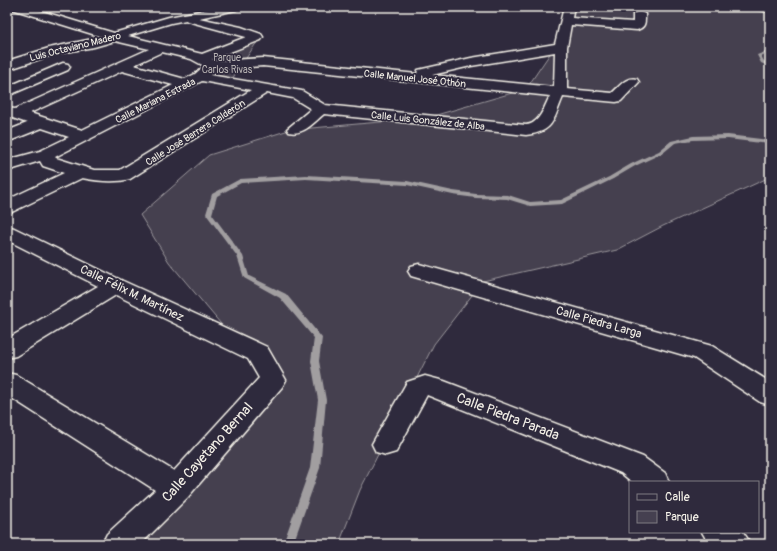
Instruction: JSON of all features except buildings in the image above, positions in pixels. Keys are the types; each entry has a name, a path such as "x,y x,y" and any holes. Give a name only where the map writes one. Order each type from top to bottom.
{"street":[{"path":"16,7 115,37 161,48 207,62 257,37 237,30 184,18"},
{"name":"Luis Octaviano Madero","path":"7,66 53,51 94,44 169,20 236,7"},
{"path":"558,92 561,87 561,47 569,7"},
{"path":"566,21 637,26 639,25 638,14"},
{"path":"407,77 471,62 561,47"},
{"path":"18,48 53,51"},
{"path":"12,112 161,48"},
{"name":"Calle Mariana Estrada","path":"7,166 23,160 45,155 200,77 207,62"},
{"name":"Calle Manuel José Othón","path":"207,62 263,62 616,98 632,82"},
{"path":"121,66 186,84"},
{"path":"7,92 63,67"},
{"path":"84,69 101,75"},
{"path":"200,77 297,94 321,109 295,129"},
{"name":"Calle José Barrera Calderón","path":"80,172 94,175 124,176 265,88"},
{"name":"Calle Luis González de Alba","path":"321,109 526,130 536,129 542,124 558,92"},
{"path":"12,112 82,136"},
{"path":"7,137 41,122"},
{"path":"45,155 49,162 80,172"},
{"path":"7,207 80,172"},
{"name":"Calle Félix M. Martínez","path":"7,232 115,286 258,353"},
{"name":"Calle Piedra Larga","path":"418,270 703,352 770,395"},
{"path":"7,350 115,286"},
{"name":"Calle Cayetano Bernal","path":"118,544 177,488 273,380 258,353"},
{"path":"7,382 177,488"},
{"name":"Calle Piedra Parada","path":"386,444 416,389 425,385 632,465 653,481"},
{"path":"719,533 734,544"}],"green space":[{"path":"571,7 770,7 770,177 663,226 617,250 483,281 434,344 360,490 339,544 98,544 267,379 169,262 140,215 209,155 289,130 426,118 526,89 566,30"},
{"name":"Parque Carlos Rivas","path":"259,39 230,82 201,77 215,66 203,59"}],"waterway":[{"path":"742,7 770,13"},
{"path":"770,51 759,55 762,62 770,66"},
{"path":"288,544 315,468 322,400 315,361 318,338 283,296 246,277 240,256 209,214 214,195 240,181 306,177 407,183 453,193 476,196 508,197 530,204 562,202 661,152 673,142 693,138 728,137 770,142"}]}
